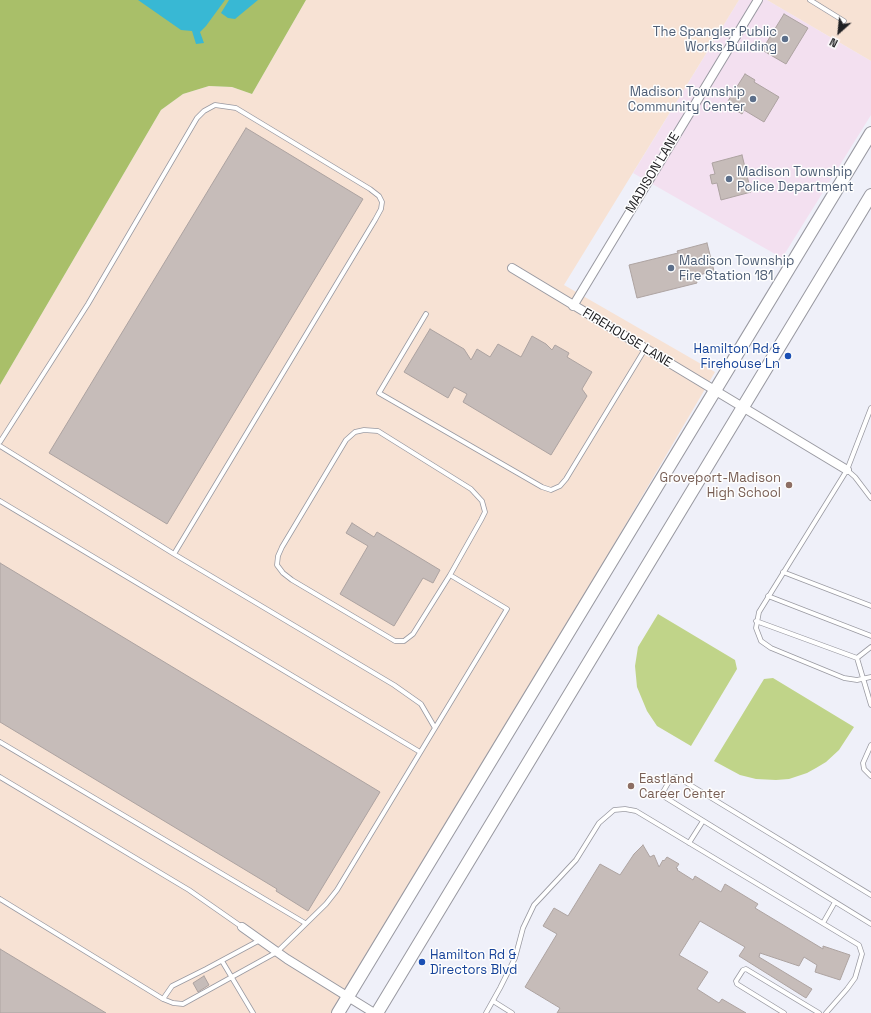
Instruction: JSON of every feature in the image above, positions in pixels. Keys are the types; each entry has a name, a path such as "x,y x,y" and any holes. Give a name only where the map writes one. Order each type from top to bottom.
{"main road":[{"path":"338,1013 716,391 871,132"},
{"path":"376,1013 871,196"}],"street":[{"name":"MADISON LANE","path":"573,306 758,0"},
{"name":"FIREHOUSE LANE","path":"512,268 847,470"},
{"path":"242,927 277,952 376,1013"}],"lane":[{"path":"810,0 844,21"},
{"path":"0,442 88,304 197,118 204,111 215,105 236,108 370,189 379,196 382,202 381,209 376,220 174,554"},
{"path":"426,314 379,392 542,487 551,490 560,486 566,479 645,349"},
{"path":"871,408 847,470 768,596 756,621 758,634 765,645 844,678 851,680 871,677"},
{"path":"364,430 378,431 471,488 482,501 485,512 450,575 413,634 404,641 395,641 292,580 283,573 277,565 278,556 282,548 346,440 355,432 364,430"},
{"path":"0,446 174,554 422,704 435,728"},
{"path":"847,470 855,477 871,498"},
{"path":"0,501 420,752"},
{"path":"783,572 871,606"},
{"path":"0,900 163,999 173,1003 183,1004 277,952 326,904 336,890 507,609 450,575"},
{"path":"768,596 871,636"},
{"path":"756,621 857,658"},
{"path":"857,658 871,647"},
{"path":"857,658 871,705"},
{"path":"0,742 305,923"},
{"path":"871,745 863,763 864,769 871,776"},
{"path":"0,777 189,890 242,927"},
{"path":"871,895 677,777 671,778 663,792 663,796 702,821 871,924"},
{"path":"486,1013 515,958 523,928 534,905 576,860 599,823 614,810 625,809 636,811 856,943 861,949 862,954 855,978 826,1013"},
{"path":"689,843 702,821"},
{"path":"823,923 835,902"},
{"path":"163,999 172,986 261,940"},
{"path":"222,961 253,1013"},
{"path":"784,1013 737,984 736,981 743,970 746,969 819,1013"},
{"path":"493,1001 512,1013"}],"shaded area":[{"path":"306,0 739,0 564,285 715,372 339,1013 0,1013 0,385 161,110 183,94 209,86 232,87 252,94"},
{"path":"739,0 767,0 871,61 871,115 782,258 633,173"},
{"path":"767,0 871,0 871,61"}],"green space":[{"path":"0,0 306,0 252,94 232,87 209,86 183,94 161,110 0,385"},
{"path":"658,614 735,660 737,669 691,746 657,726 647,711 637,687 635,666 638,647"},
{"path":"773,678 854,727 839,750 826,762 807,773 789,779 776,780 756,779 740,775 714,761 764,679"}],"water":[{"path":"138,0 225,0 200,32 204,43 196,44 192,31 181,30"},
{"path":"229,0 258,0 235,19 228,18 221,13"}],"building":[{"name":"The Spangler Public Works Building","path":"784,14 808,28 786,64 762,50"},
{"name":"Madison Township Community Center","path":"745,74 755,80 754,82 779,97 764,122 744,110 742,114 734,109 736,106 728,101"},
{"path":"246,128 363,199 167,524 49,453"},
{"name":"Madison Township Police Department","path":"742,155 751,192 721,200 717,183 712,184 710,175 715,174 712,163"},
{"name":"Madison Township Fire Station 181","path":"707,243 714,271 695,276 697,283 637,298 629,265 678,253 677,251"},
{"path":"430,329 464,349 471,360 477,349 490,357 498,344 521,357 532,336 546,344 552,350 555,345 569,353 567,357 592,372 582,389 587,396 551,455 463,402 467,394 454,387 448,398 404,372"},
{"path":"352,523 374,537 377,532 440,570 433,583 423,578 394,626 340,594 368,546 346,533"},
{"path":"0,563 380,792 308,911 276,891 277,889 0,722"},
{"path":"643,845 650,857 654,855 659,867 663,860 664,861 667,857 679,864 676,868 678,869 677,870 693,880 695,876 721,892 725,884 758,904 755,908 823,949 823,946 850,955 840,980 815,972 817,965 804,957 799,966 760,953 759,957 812,989 806,998 739,956 745,947 700,921 679,955 708,972 697,989 719,1003 722,999 746,1013 557,1013 560,1008 525,987 557,934 543,926 554,908 568,916 600,864 620,875 634,854"},
{"path":"0,949 106,1013 0,1013"},
{"path":"204,976 209,985 198,992 193,983"}],"place":[{"name":"The Spangler Public Works Building","path":"785,39"},
{"name":"Madison Township Community Center","path":"753,99"},
{"name":"Madison Township Police Department","path":"729,179"},
{"name":"Madison Township Fire Station 181","path":"671,268"},
{"name":"Hamilton Rd & Firehouse Ln","path":"788,356"},
{"name":"Groveport-Madison High School","path":"789,485"},
{"name":"Eastland Career Center","path":"631,786"},
{"name":"Hamilton Rd & Directors Blvd","path":"422,962"}]}
